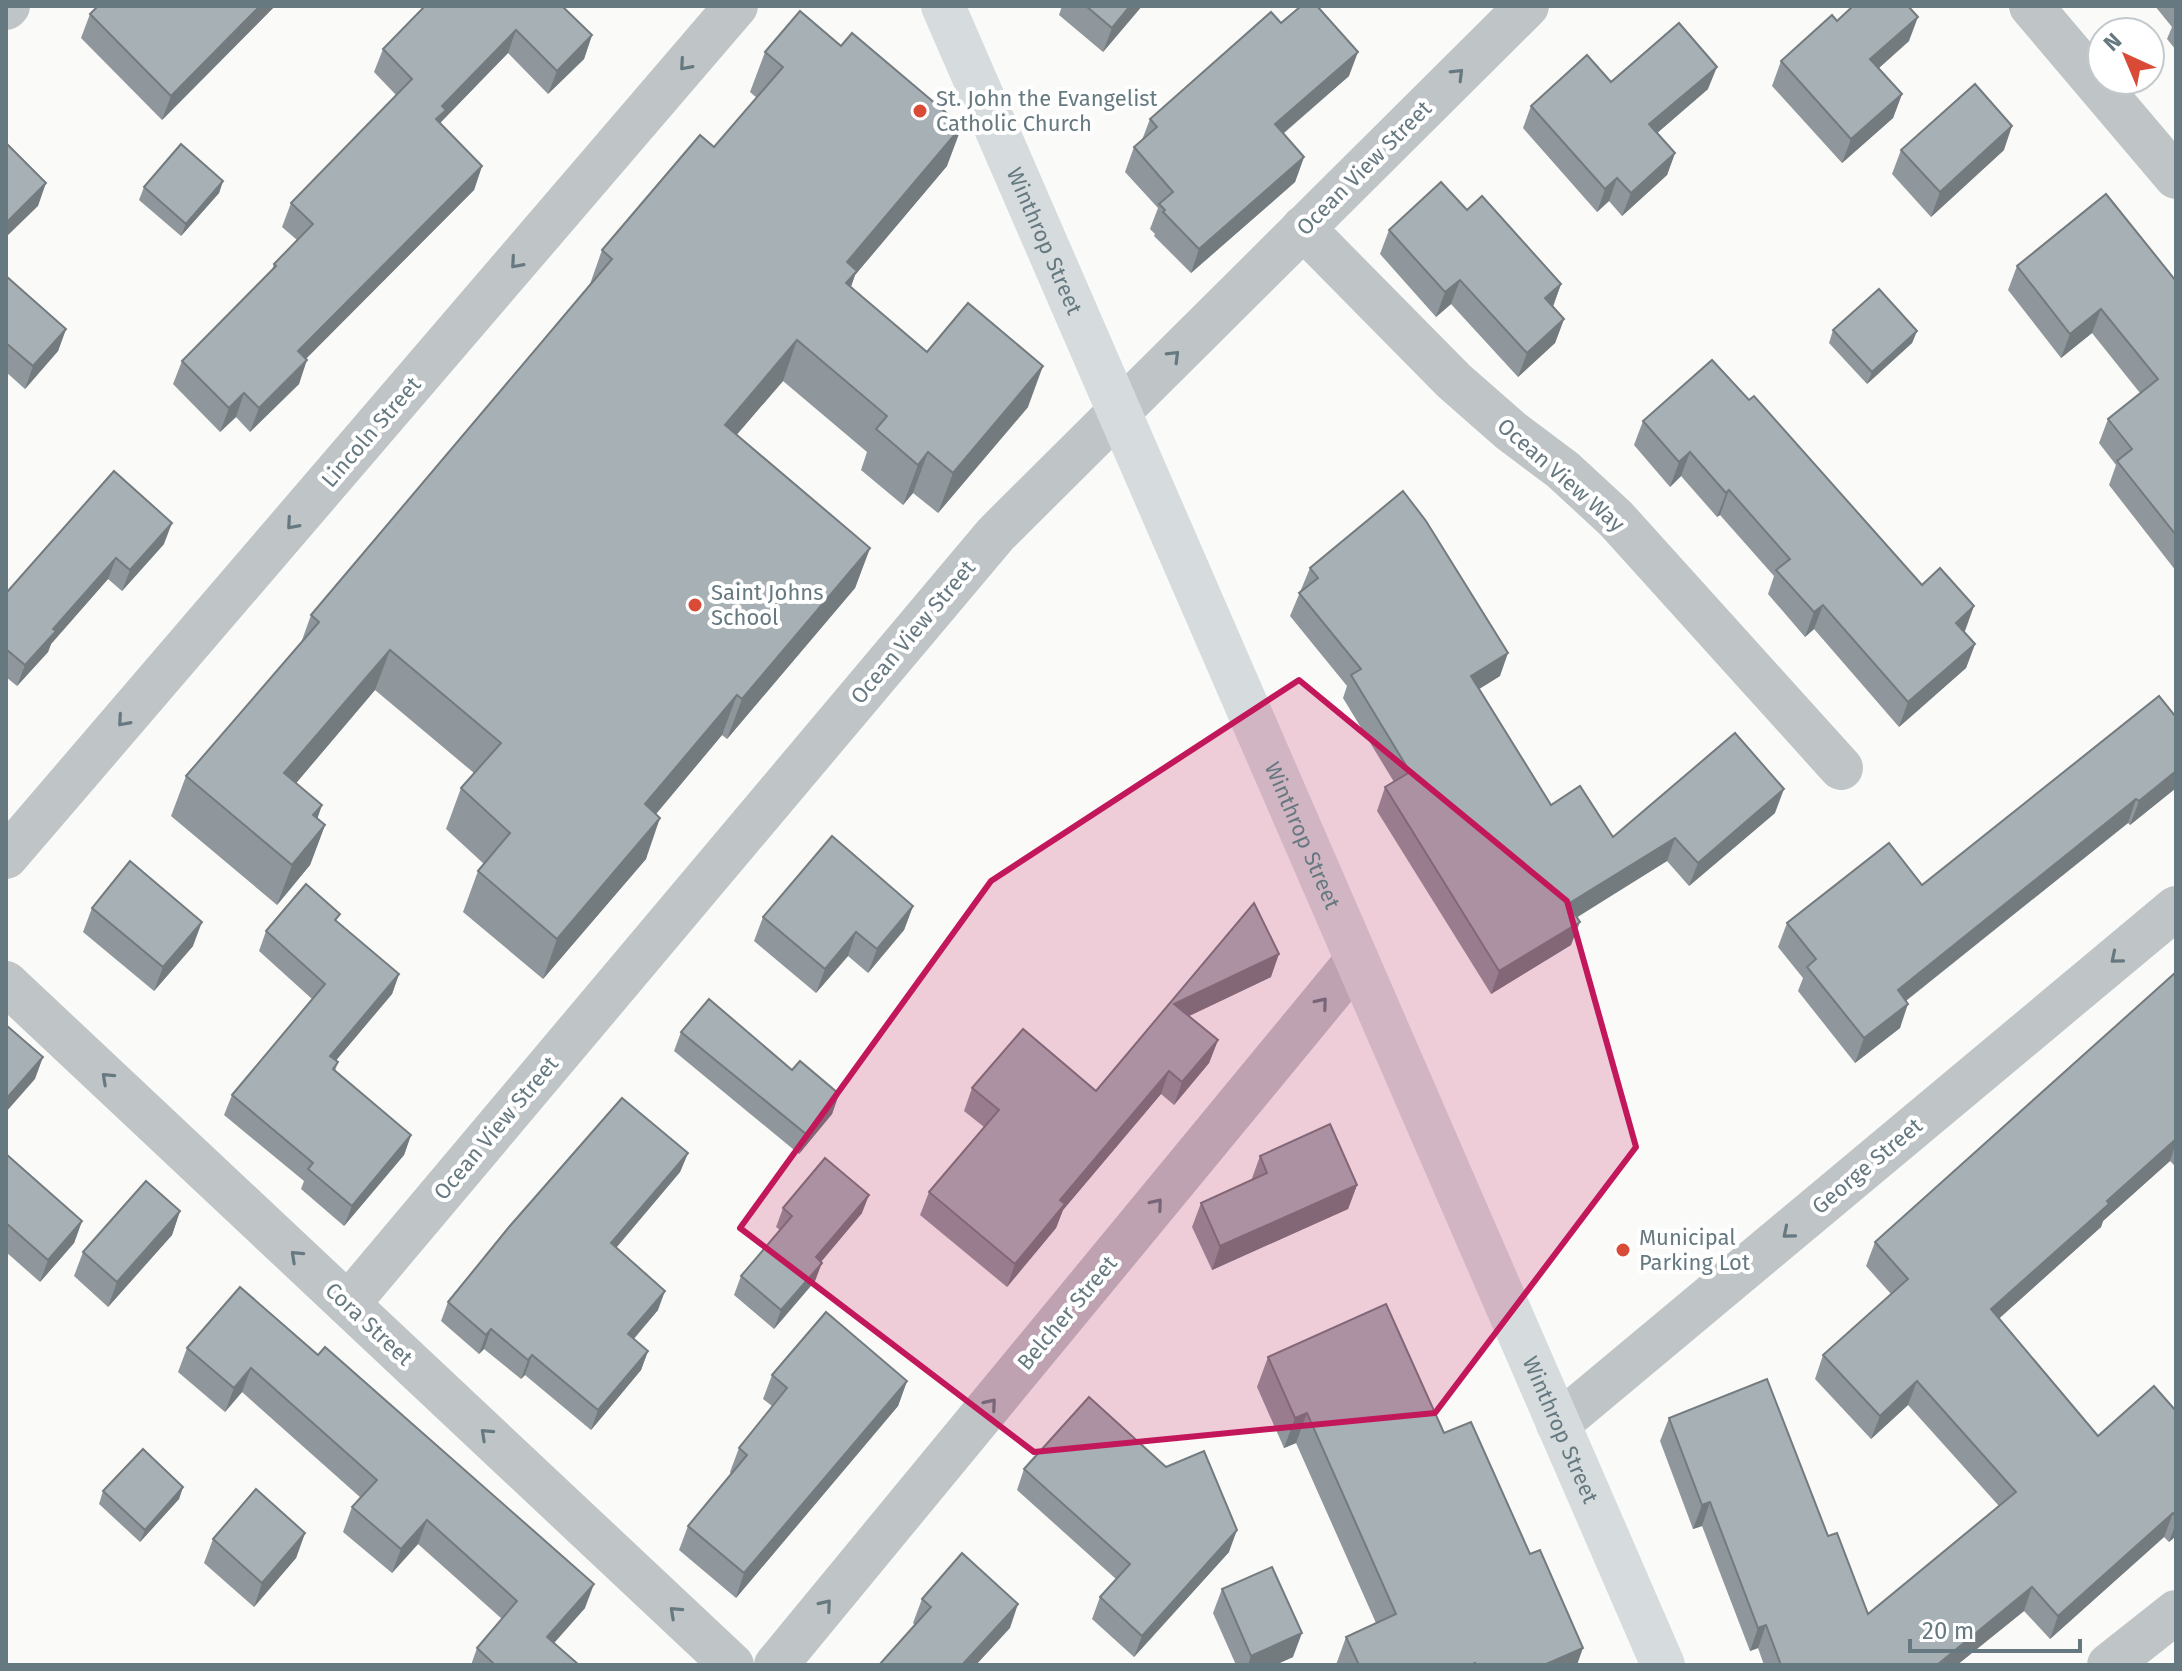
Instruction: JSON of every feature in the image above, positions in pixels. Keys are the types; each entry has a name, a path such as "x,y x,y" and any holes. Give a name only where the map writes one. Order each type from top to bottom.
{"main road":[{"name":"Winthrop Street","path":"943,6 1663,1665"}],"street":[{"name":"Lincoln Street","path":"6,857 736,6"},
{"name":"Ocean View Street","path":"348,1304 996,534 1527,6"},
{"path":"2031,6 2176,177"},
{"name":"Ocean View Way","path":"1303,228 1454,381 1511,431 1563,470 1616,519 1841,768"},
{"name":"George Street","path":"1558,1424 2176,908"},
{"name":"Belcher Street","path":"776,1665 1357,960"},
{"name":"Cora Street","path":"6,983 732,1665"},
{"path":"2109,1665 2176,1612"}],"highlighted area":[{"path":"1299,680 1567,901 1636,1147 1435,1413 1034,1452 740,1228 991,881"}],"building":[{"path":"98,6 260,6 171,96 90,14"},
{"path":"425,6 562,6 592,35 557,71 516,30 442,106 446,110 436,119 482,166 298,351 307,360 259,408 244,393 229,408 182,361 313,224 291,203 412,79 383,49"},
{"path":"1086,6 1130,6 1112,28"},
{"path":"1301,6 1317,6 1358,52 1275,124 1304,157 1199,249 1163,212 1165,210 1159,204 1173,192 1134,147 1157,127 1150,119 1271,12 1281,23"},
{"path":"1853,6 1908,6 1918,17 1870,59 1902,94 1851,139 1781,61 1832,15 1837,21"},
{"path":"800,11 841,46 852,33 962,126 847,262 857,271 846,283 927,352 968,303 1043,366 953,473 928,452 918,465 876,429 887,416 797,340 725,425 870,548 742,699 737,695 645,804 660,818 557,939 478,871 510,833 461,788 501,743 390,650 284,773 322,805 313,815 325,825 292,865 186,776 319,622 311,615 612,259 602,250 700,135 714,147 783,67 765,52"},
{"path":"1679,23 1717,67 1649,124 1675,153 1631,193 1617,178 1605,189 1531,106 1587,55 1611,82"},
{"path":"1975,84 2012,126 1940,192 1901,150"},
{"path":"6,143 46,183 6,223"},
{"path":"181,144 223,181 186,224 144,187"},
{"path":"1441,182 1467,210 1482,196 1561,284 1545,298 1564,319 1527,353 1460,280 1445,292 1389,230"},
{"path":"2106,194 2176,281 2176,535 2117,461 2132,449 2108,419 2158,379 2101,309 2070,334 2017,266"},
{"path":"6,276 66,329 33,366 6,343"},
{"path":"1879,289 1917,331 1872,372 1833,330"},
{"path":"1712,360 1749,400 1754,396 1922,585 1940,568 1974,606 1956,623 1975,644 1908,702 1823,605 1814,612 1776,570 1790,559 1729,490 1726,493 1690,452 1679,462 1643,421"},
{"path":"114,471 172,523 130,570 116,558 25,665 6,649 6,589 8,591"},
{"path":"1403,491 1426,521 1508,653 1471,676 1551,805 1580,786 1613,837 1735,733 1784,789 1698,863 1675,838 1568,904 1580,922 1499,971 1385,787 1410,772 1351,675 1361,669 1299,593 1318,578 1310,568"},
{"path":"2159,696 2176,717 2176,771 2139,801 2136,799 1898,990 1908,1004 1864,1038 1807,967 1816,959 1787,923 1889,843 1922,885"},
{"path":"832,836 913,906 877,949 856,932 825,969 763,917"},
{"path":"130,861 202,922 163,967 92,908"},
{"path":"306,884 340,914 335,920 399,974 330,1056 338,1062 333,1069 411,1135 352,1206 308,1169 313,1163 232,1095 325,984 266,931"},
{"path":"1254,903 1279,954 1174,1004 1218,1040 1182,1082 1169,1071 1060,1200 1065,1204 1015,1264 929,1192 999,1110 972,1088 1023,1029 1096,1091"},
{"path":"2176,972 2176,1139 2107,1201 2109,1204 1991,1309 2098,1436 2154,1386 2176,1411 2176,1517 2173,1513 2058,1616 2032,1587 1937,1665 1781,1665 1766,1625 1758,1628 1710,1502 1702,1505 1669,1418 1767,1379 1828,1536 1837,1533 1868,1614 2016,1492 1917,1381 1880,1416 1823,1355 1908,1279 1875,1242"},
{"path":"709,999 792,1070 800,1061 839,1094 806,1134 681,1032"},
{"path":"6,1025 43,1057 6,1099"},
{"path":"622,1098 688,1153 611,1243 665,1291 628,1334 648,1351 598,1410 532,1355 528,1360 491,1329 486,1335 448,1302"},
{"path":"1330,1124 1357,1185 1220,1246 1201,1203 1267,1173 1260,1156"},
{"path":"6,1154 82,1221 48,1260 6,1223"},
{"path":"825,1158 869,1195 816,1257 822,1263 781,1310 741,1276 792,1216 783,1208"},
{"path":"146,1181 180,1211 117,1282 83,1252"},
{"path":"240,1287 318,1355 325,1347 594,1584 547,1637 579,1665 495,1665 477,1648 517,1601 427,1520 401,1549 352,1507 377,1480 251,1368 234,1388 187,1348"},
{"path":"1386,1304 1444,1433 1471,1422 1530,1554 1540,1550 1583,1648 1544,1665 1359,1665 1346,1637 1396,1614 1307,1413 1295,1418 1268,1357"},
{"path":"826,1312 907,1381 744,1573 688,1526 747,1455 739,1448 787,1388 772,1375"},
{"path":"1089,1397 1166,1467 1204,1451 1237,1530 1142,1636 1100,1597 1130,1564 1024,1469"},
{"path":"143,1449 183,1487 145,1530 103,1491"},
{"path":"256,1489 305,1533 262,1583 213,1539"},
{"path":"962,1553 1018,1604 962,1665 879,1665 931,1607 922,1599"},
{"path":"1272,1567 1302,1633 1251,1656 1222,1589"}],"place":[{"name":"St. John the Evangelist Catholic Church","path":"920,111"},
{"name":"Saint Johns School","path":"695,605"},
{"name":"Municipal Parking Lot","path":"1623,1250"}]}
